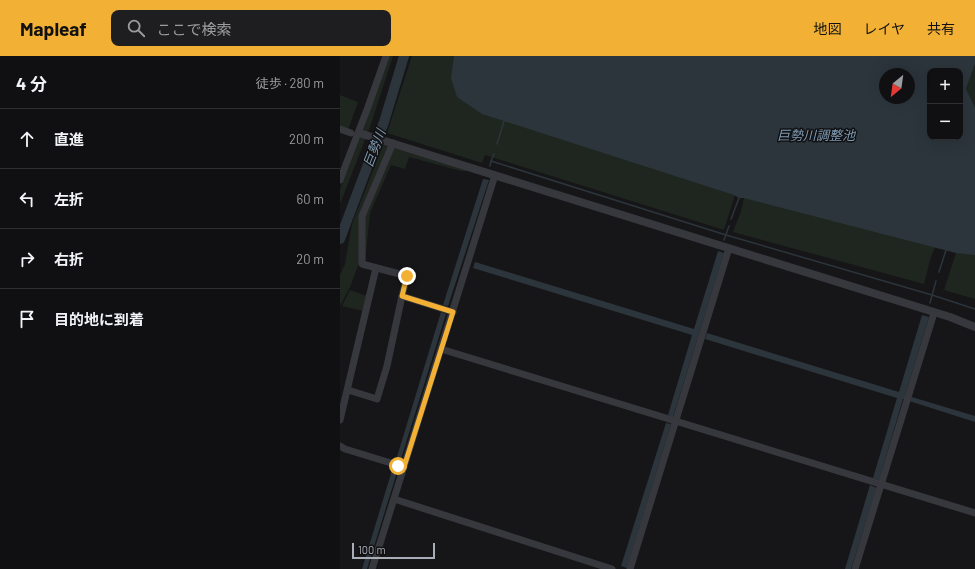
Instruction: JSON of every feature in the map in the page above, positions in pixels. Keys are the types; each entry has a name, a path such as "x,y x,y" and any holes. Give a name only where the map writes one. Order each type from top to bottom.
{"street":[{"path":"340,180 354,133 386,56"},
{"path":"340,129 393,143 975,327"},
{"path":"348,390 377,399 387,366 407,276 362,264 362,216 393,143"},
{"path":"372,569 394,499 399,466 441,349 447,310 468,263 495,175"},
{"path":"630,569 672,421 703,335 729,248"},
{"path":"340,420 376,268"},
{"path":"402,296 447,310"},
{"path":"855,569 877,483 909,398 934,313"},
{"path":"441,349 975,514"},
{"path":"340,446 345,449 399,466"},
{"path":"394,499 612,569"}],"shaded area":[{"path":"388,56 393,56 370,127 340,204 340,189 365,125"},
{"name":"巨勢川調整池","path":"412,56 547,56 927,136 927,140 930,140 944,232 935,247 930,260 924,284 733,232 744,198 743,169 724,230 485,155 482,163 387,133"},
{"path":"975,64 975,299 944,290 956,253 956,232 971,201 963,125 963,93 966,89"},
{"path":"340,95 358,102 348,130 340,126"},
{"path":"383,145 472,171 461,171 409,157 405,169 391,165 370,213 365,262 359,263 350,287 340,306 340,275 345,264 352,224"},
{"path":"350,290 367,296 363,311 342,306"}],"water":[{"name":"巨勢川調整池","path":"454,56 975,56 975,64 966,89 975,108 975,255 956,253 744,198 739,198 734,195 482,114 457,97 451,78"},
{"path":"483,179 489,180 448,306 443,305"},
{"path":"718,251 724,253 673,417 668,415 692,335 473,268 475,262 694,329"},
{"path":"441,312 446,314 400,462 396,460"},
{"path":"922,315 929,317 905,395 975,416 975,422 903,399 879,480 873,478 897,398 705,339 707,333 899,392"},
{"path":"666,423 671,424 627,568 621,566"},
{"path":"393,467 398,469 367,569 362,569"},
{"path":"870,485 877,488 851,569 845,569"}],"waterway":[{"name":"巨勢川","path":"340,239 384,122 404,56"},
{"path":"497,144 504,121"},
{"path":"491,161 494,154"},
{"path":"490,166 491,161 726,235 975,309"},
{"path":"731,219 739,198"},
{"path":"724,240 729,226"},
{"path":"939,272 946,250"},
{"path":"930,303 936,281"}],"route":[{"path":"398,466 404,467 453,312 402,296 407,276"}]}
